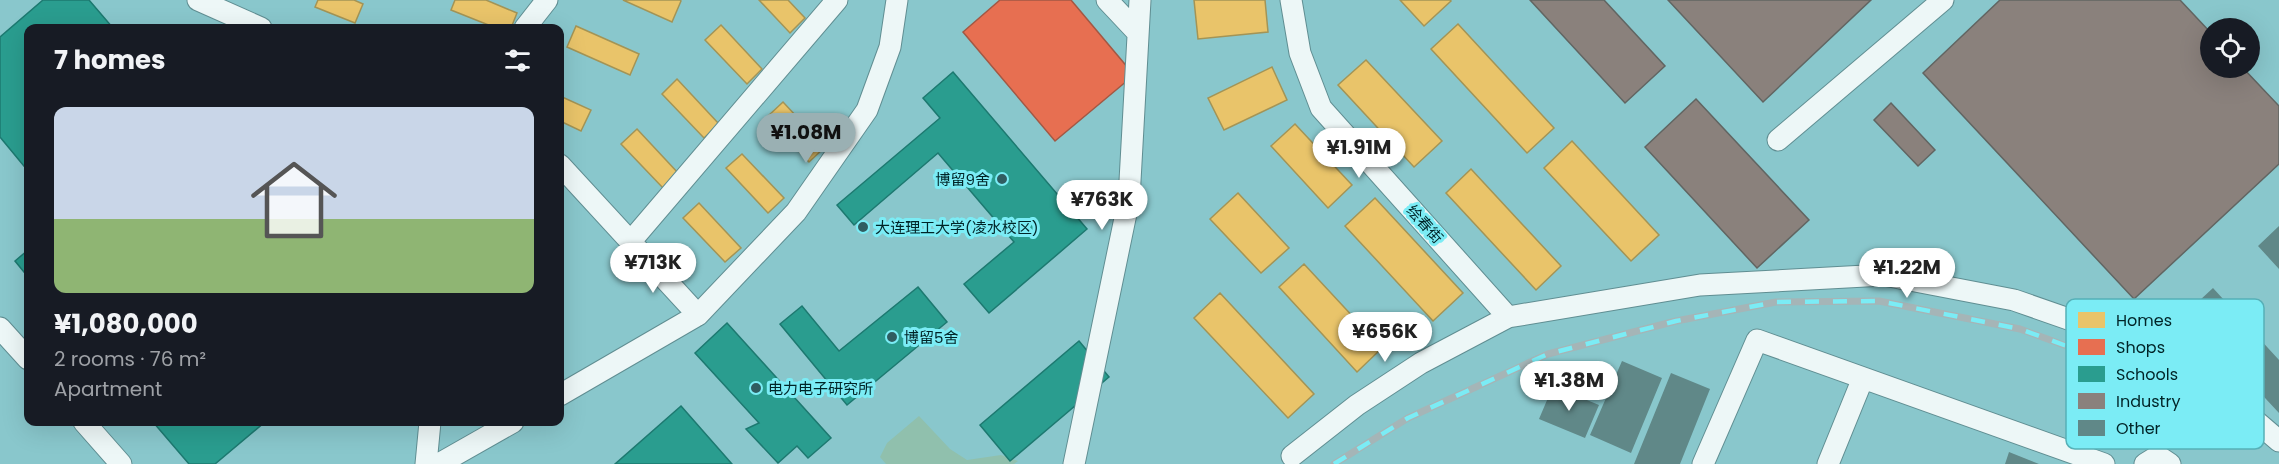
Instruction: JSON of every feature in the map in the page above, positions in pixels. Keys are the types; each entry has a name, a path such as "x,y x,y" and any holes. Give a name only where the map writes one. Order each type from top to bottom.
{"street":[{"path":"198,0 252,24"},
{"path":"528,24 547,0"},
{"path":"631,241 837,0"},
{"path":"564,393 698,315 796,212 867,110 890,48 897,0"},
{"path":"1107,0 1138,33"},
{"path":"1074,464 1129,199 1140,0"},
{"name":"绘春街","path":"1291,0 1300,53 1321,108 1508,317"},
{"path":"1778,140 1943,0"},
{"path":"564,169 698,315"},
{"path":"1292,456 1357,405 1421,363 1508,317 1700,285 1884,275 2014,300 2066,318"},
{"path":"0,328 24,355"},
{"path":"1703,464 1757,340 2103,464"},
{"path":"1828,464 1863,378"},
{"path":"88,426 122,464"},
{"path":"426,464 430,426"},
{"path":"439,464 506,426"},
{"path":"2264,428 2279,441"},
{"path":"2145,464 2158,456 2170,464"}],"green space":[{"path":"919,416 950,449 967,460 1001,455 1018,461 1014,464 886,464 880,457 887,443"}],"building: Homes":[{"path":"318,0 354,0 363,4 355,23 315,7"},
{"path":"455,0 486,0 517,13 513,24 486,24 451,10"},
{"path":"623,0 680,0 681,1 672,22"},
{"path":"759,0 788,0 805,18 790,33"},
{"path":"1194,0 1265,0 1268,32 1198,39"},
{"path":"1400,0 1450,0 1451,1 1424,26"},
{"path":"1458,24 1554,128 1527,153 1431,49"},
{"path":"721,25 762,69 747,84 705,40"},
{"path":"576,26 639,54 630,75 567,47"},
{"path":"1366,60 1442,141 1414,167 1338,85"},
{"path":"1272,67 1287,100 1224,130 1208,98"},
{"path":"677,79 719,124 704,138 662,94"},
{"path":"564,98 591,110 581,131 564,123"},
{"path":"783,102 825,147 809,162 767,117"},
{"path":"1295,124 1352,185 1328,208 1271,146"},
{"path":"637,129 679,174 663,188 621,144"},
{"path":"1572,141 1659,235 1631,261 1544,168"},
{"path":"742,154 784,198 768,213 726,168"},
{"path":"1471,169 1561,266 1536,290 1446,193"},
{"path":"1238,193 1289,248 1261,273 1210,219"},
{"path":"1375,198 1463,293 1433,321 1345,226"},
{"path":"699,203 741,248 725,262 683,218"},
{"path":"1304,264 1382,348 1357,372 1279,287"},
{"path":"1220,293 1314,394 1288,418 1194,318"}],"building: Shops":[{"path":"1000,0 1071,0 1134,75 1055,141 963,32"}],"building: Schools":[{"path":"43,0 89,0 110,24 24,24 24,166 0,137 0,37"},
{"name":"博留9舍","path":"953,72 1087,229 989,313 964,284 1014,242 938,153 854,225 837,205 940,118 923,98"},
{"path":"24,253 24,272 15,261"},
{"name":"博留5舍","path":"918,287 947,322 847,405 780,324 802,306 839,351"},
{"name":"电力电子研究所","path":"727,323 831,438 808,458 797,446 778,463 746,429 759,423 695,353"},
{"path":"1079,341 1109,377 1010,461 980,425"},
{"path":"681,406 732,464 615,464"},
{"path":"156,426 260,426 215,464 189,464"}],"building: Industry":[{"path":"1530,0 1604,0 1665,66 1625,103"},
{"path":"1668,0 1871,0 1763,102"},
{"path":"2000,0 2180,0 2200,21 2200,78 2252,78 2279,106 2279,164 2134,299 1923,73"},
{"path":"1696,99 1809,220 1757,268 1645,147"},
{"path":"1891,103 1935,150 1918,166 1874,120"}],"building: Other":[{"path":"2279,226 2279,269 2258,246"},
{"path":"2213,288 2223,299 2201,299"},
{"path":"2264,344 2279,360 2279,413 2264,397"},
{"path":"1622,361 1662,378 1631,453 1590,435"},
{"path":"1671,373 1710,389 1680,464 1634,464"},
{"path":"1553,386 1599,405 1585,438 1539,419"},
{"path":"2009,452 2039,464 2005,464"}],"railway":[{"path":"1334,464 1408,418 1548,354 1676,321 1776,302 1879,301 2020,329 2066,346"}],"place":[{"name":"博留9舍","path":"1002,179"},
{"name":"大连理工大学(凌水校区)","path":"863,227"},
{"name":"博留5舍","path":"892,337"},
{"name":"电力电子研究所","path":"756,388"}]}
